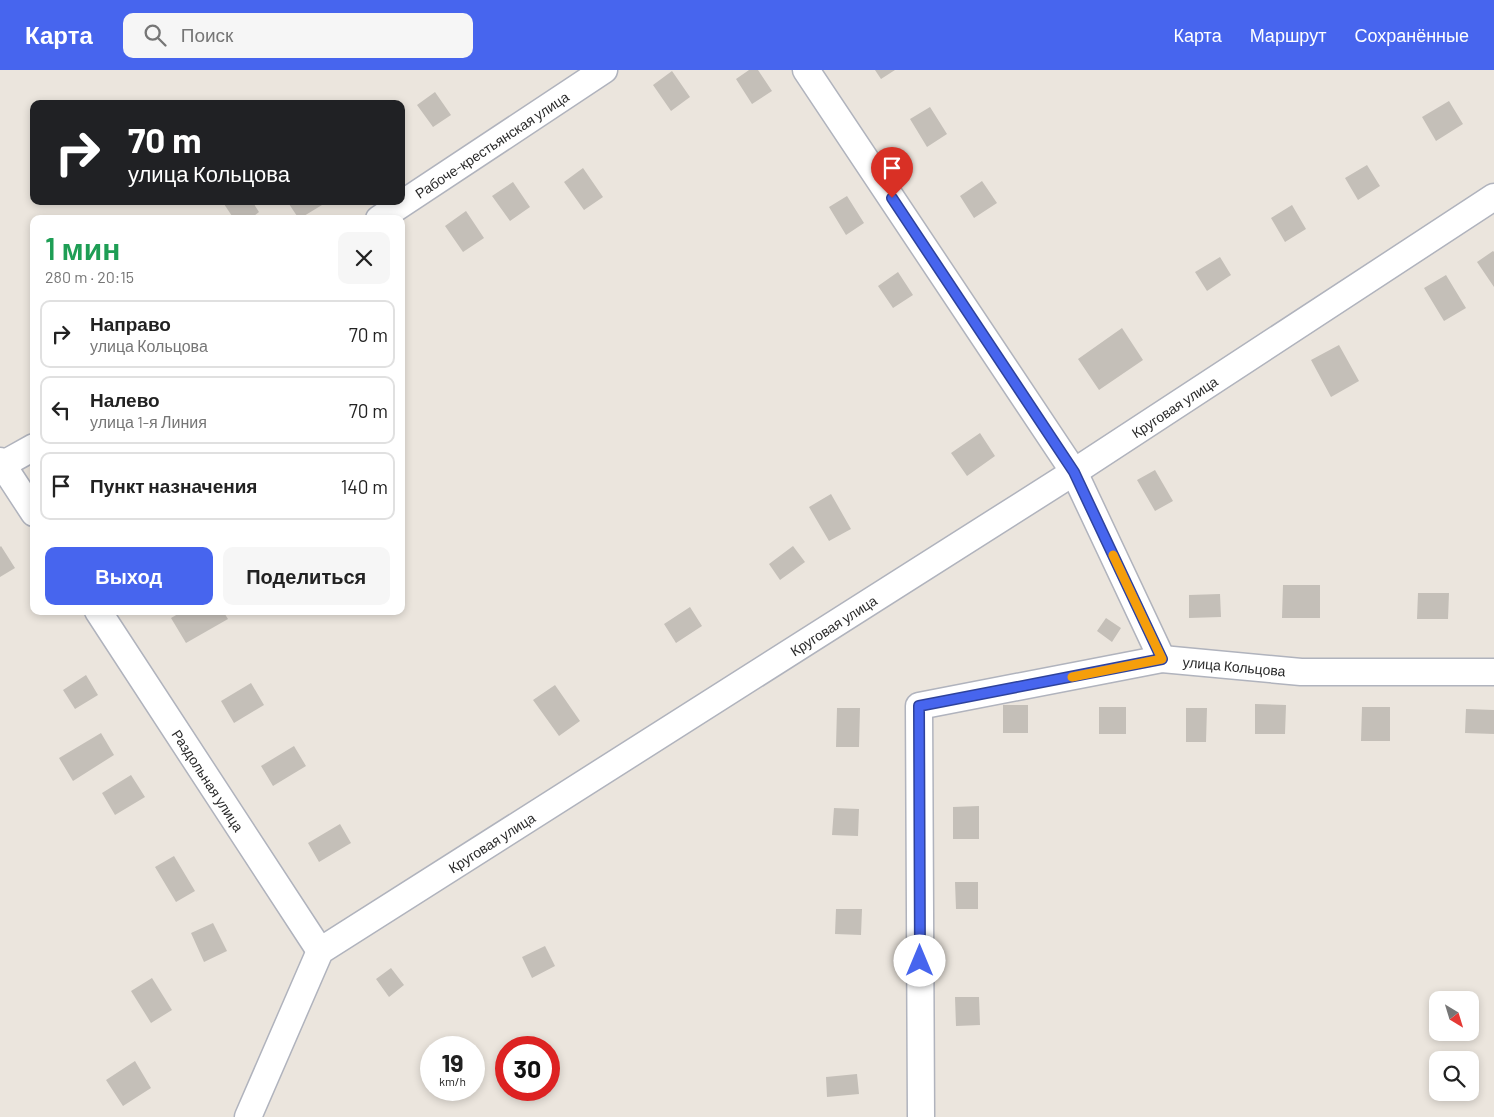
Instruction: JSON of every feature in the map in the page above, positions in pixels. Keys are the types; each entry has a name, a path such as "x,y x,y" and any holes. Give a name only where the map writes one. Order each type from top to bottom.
{"street":[{"name":"Рабоче-крестьянская улица","path":"405,202 604,70"},
{"path":"806,70 1074,472 1162,659"},
{"name":"Круговая улица","path":"320,951 1074,472 1494,196"},
{"name":"Рабоче-крестьянская улица","path":"385,215 400,205"},
{"path":"30,449 1,464 30,507"},
{"name":"Раздольная улица","path":"101,615 320,951"},
{"name":"улица Кольцова","path":"921,1117 919,706 1162,659 1301,672 1494,672"},
{"path":"248,1117 320,951"}],"building":[{"path":"749,70 758,70 772,91 752,104 736,79"},
{"path":"875,70 895,70 881,79"},
{"path":"672,71 690,97 671,111 653,85"},
{"path":"435,92 451,115 433,127 417,105"},
{"path":"1449,101 1463,124 1436,141 1422,117"},
{"path":"930,107 947,134 927,147 910,119"},
{"path":"1367,165 1380,186 1358,200 1345,178"},
{"path":"583,168 603,197 584,210 564,182"},
{"path":"982,181 997,203 974,218 960,196"},
{"path":"513,182 530,207 510,221 492,196"},
{"path":"847,196 864,223 846,235 829,207"},
{"path":"225,205 255,205 259,212 255,215 231,215"},
{"path":"290,205 322,205 306,215 296,215"},
{"path":"1292,205 1306,229 1285,242 1271,218"},
{"path":"466,211 484,238 463,252 445,226"},
{"path":"1494,252 1494,287 1477,262"},
{"path":"1220,257 1231,275 1207,291 1195,272"},
{"path":"898,272 913,295 893,308 878,286"},
{"path":"1446,275 1466,308 1444,321 1424,288"},
{"path":"1122,328 1143,360 1099,390 1078,359"},
{"path":"1339,345 1359,381 1331,397 1311,360"},
{"path":"980,433 995,456 967,476 951,453"},
{"path":"1155,470 1173,501 1155,511 1137,480"},
{"path":"831,494 851,529 829,541 809,507"},
{"path":"793,546 805,562 780,580 769,564"},
{"path":"0,547 15,568 0,577"},
{"path":"1283,585 1320,585 1320,618 1282,618"},
{"path":"1418,593 1449,593 1448,619 1417,619"},
{"path":"1220,594 1221,617 1189,618 1189,595"},
{"path":"690,607 702,626 676,643 664,624"},
{"path":"176,615 226,615 228,619 186,643 171,618"},
{"path":"1106,618 1121,628 1112,642 1097,631"},
{"path":"86,675 98,695 75,709 63,690"},
{"path":"251,683 264,705 234,723 221,701"},
{"path":"555,685 580,721 559,736 533,700"},
{"path":"1255,704 1286,705 1285,734 1255,734"},
{"path":"1003,705 1028,705 1028,733 1003,733"},
{"path":"1099,707 1126,707 1126,734 1099,734"},
{"path":"1362,707 1390,707 1390,741 1361,741"},
{"path":"837,708 860,708 859,747 836,747"},
{"path":"1186,708 1207,708 1206,742 1186,742"},
{"path":"1466,709 1494,710 1494,734 1465,733"},
{"path":"101,733 114,755 73,781 59,758"},
{"path":"294,746 306,766 273,786 261,766"},
{"path":"131,775 145,797 115,815 102,793"},
{"path":"979,806 979,839 953,839 953,807"},
{"path":"834,808 859,809 858,836 832,835"},
{"path":"340,824 351,843 319,862 308,843"},
{"path":"174,856 195,891 176,902 155,867"},
{"path":"955,882 978,882 978,909 956,909"},
{"path":"836,909 862,909 861,935 835,934"},
{"path":"213,923 227,951 204,962 191,933"},
{"path":"545,946 555,966 532,978 522,957"},
{"path":"391,968 404,985 389,997 376,979"},
{"path":"152,978 172,1010 151,1023 131,991"},
{"path":"955,997 979,997 980,1025 956,1026"},
{"path":"135,1061 151,1088 123,1106 106,1080"},
{"path":"857,1074 859,1094 827,1097 826,1077"}],"slow traffic":[{"path":"1072,677 1162,659 1113,555"}],"route":[{"path":"892,198 1074,472 1162,659 919,706 920,961"}]}
